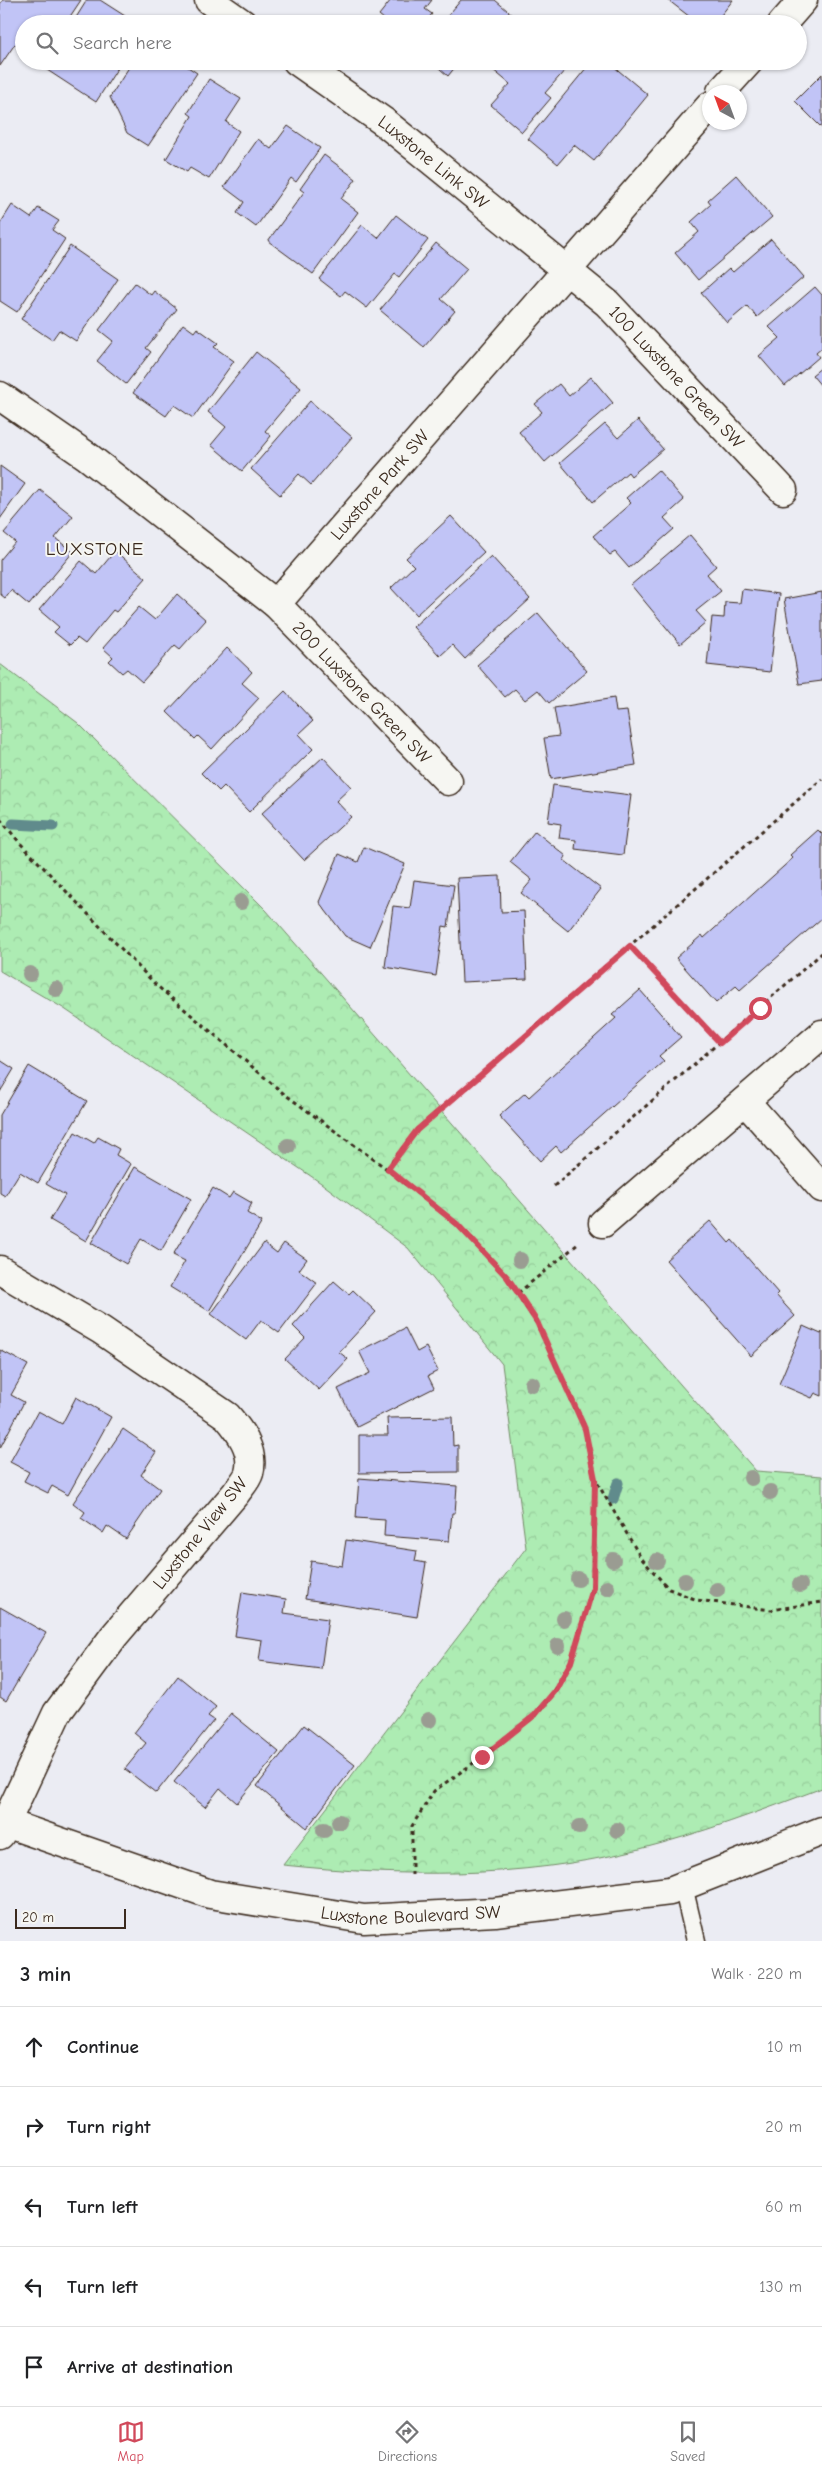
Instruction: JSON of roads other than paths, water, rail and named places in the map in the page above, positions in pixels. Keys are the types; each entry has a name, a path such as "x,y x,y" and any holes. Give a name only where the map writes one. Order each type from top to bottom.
{"street":[{"path":"209,0 230,15"},
{"path":"790,15 803,0"},
{"name":"Luxstone Link SW","path":"310,70 384,122 567,269"},
{"path":"727,85 741,70"},
{"name":"Luxstone Park SW","path":"276,604 702,115"},
{"name":"100 Luxstone Green SW","path":"567,269 607,303 783,490"},
{"path":"0,396 87,456 276,604"},
{"name":"200 Luxstone Green SW","path":"276,604 448,781"},
{"path":"603,1223 822,1034"},
{"path":"745,1101 822,1188"},
{"name":"Luxstone View SW","path":"0,1270 101,1330 227,1416 242,1433 249,1454 249,1472 236,1493 114,1636 57,1713 2,1827"},
{"name":"Luxstone Boulevard SW","path":"2,1827 210,1894 363,1930 670,1891 822,1831"}],"lane":[{"path":"682,1886 696,1941"}],"waterway":[{"path":"13,824 53,826"},
{"path":"613,1499 618,1483"}],"district":[{"name":"LUXSTONE","path":"95,548"}]}
